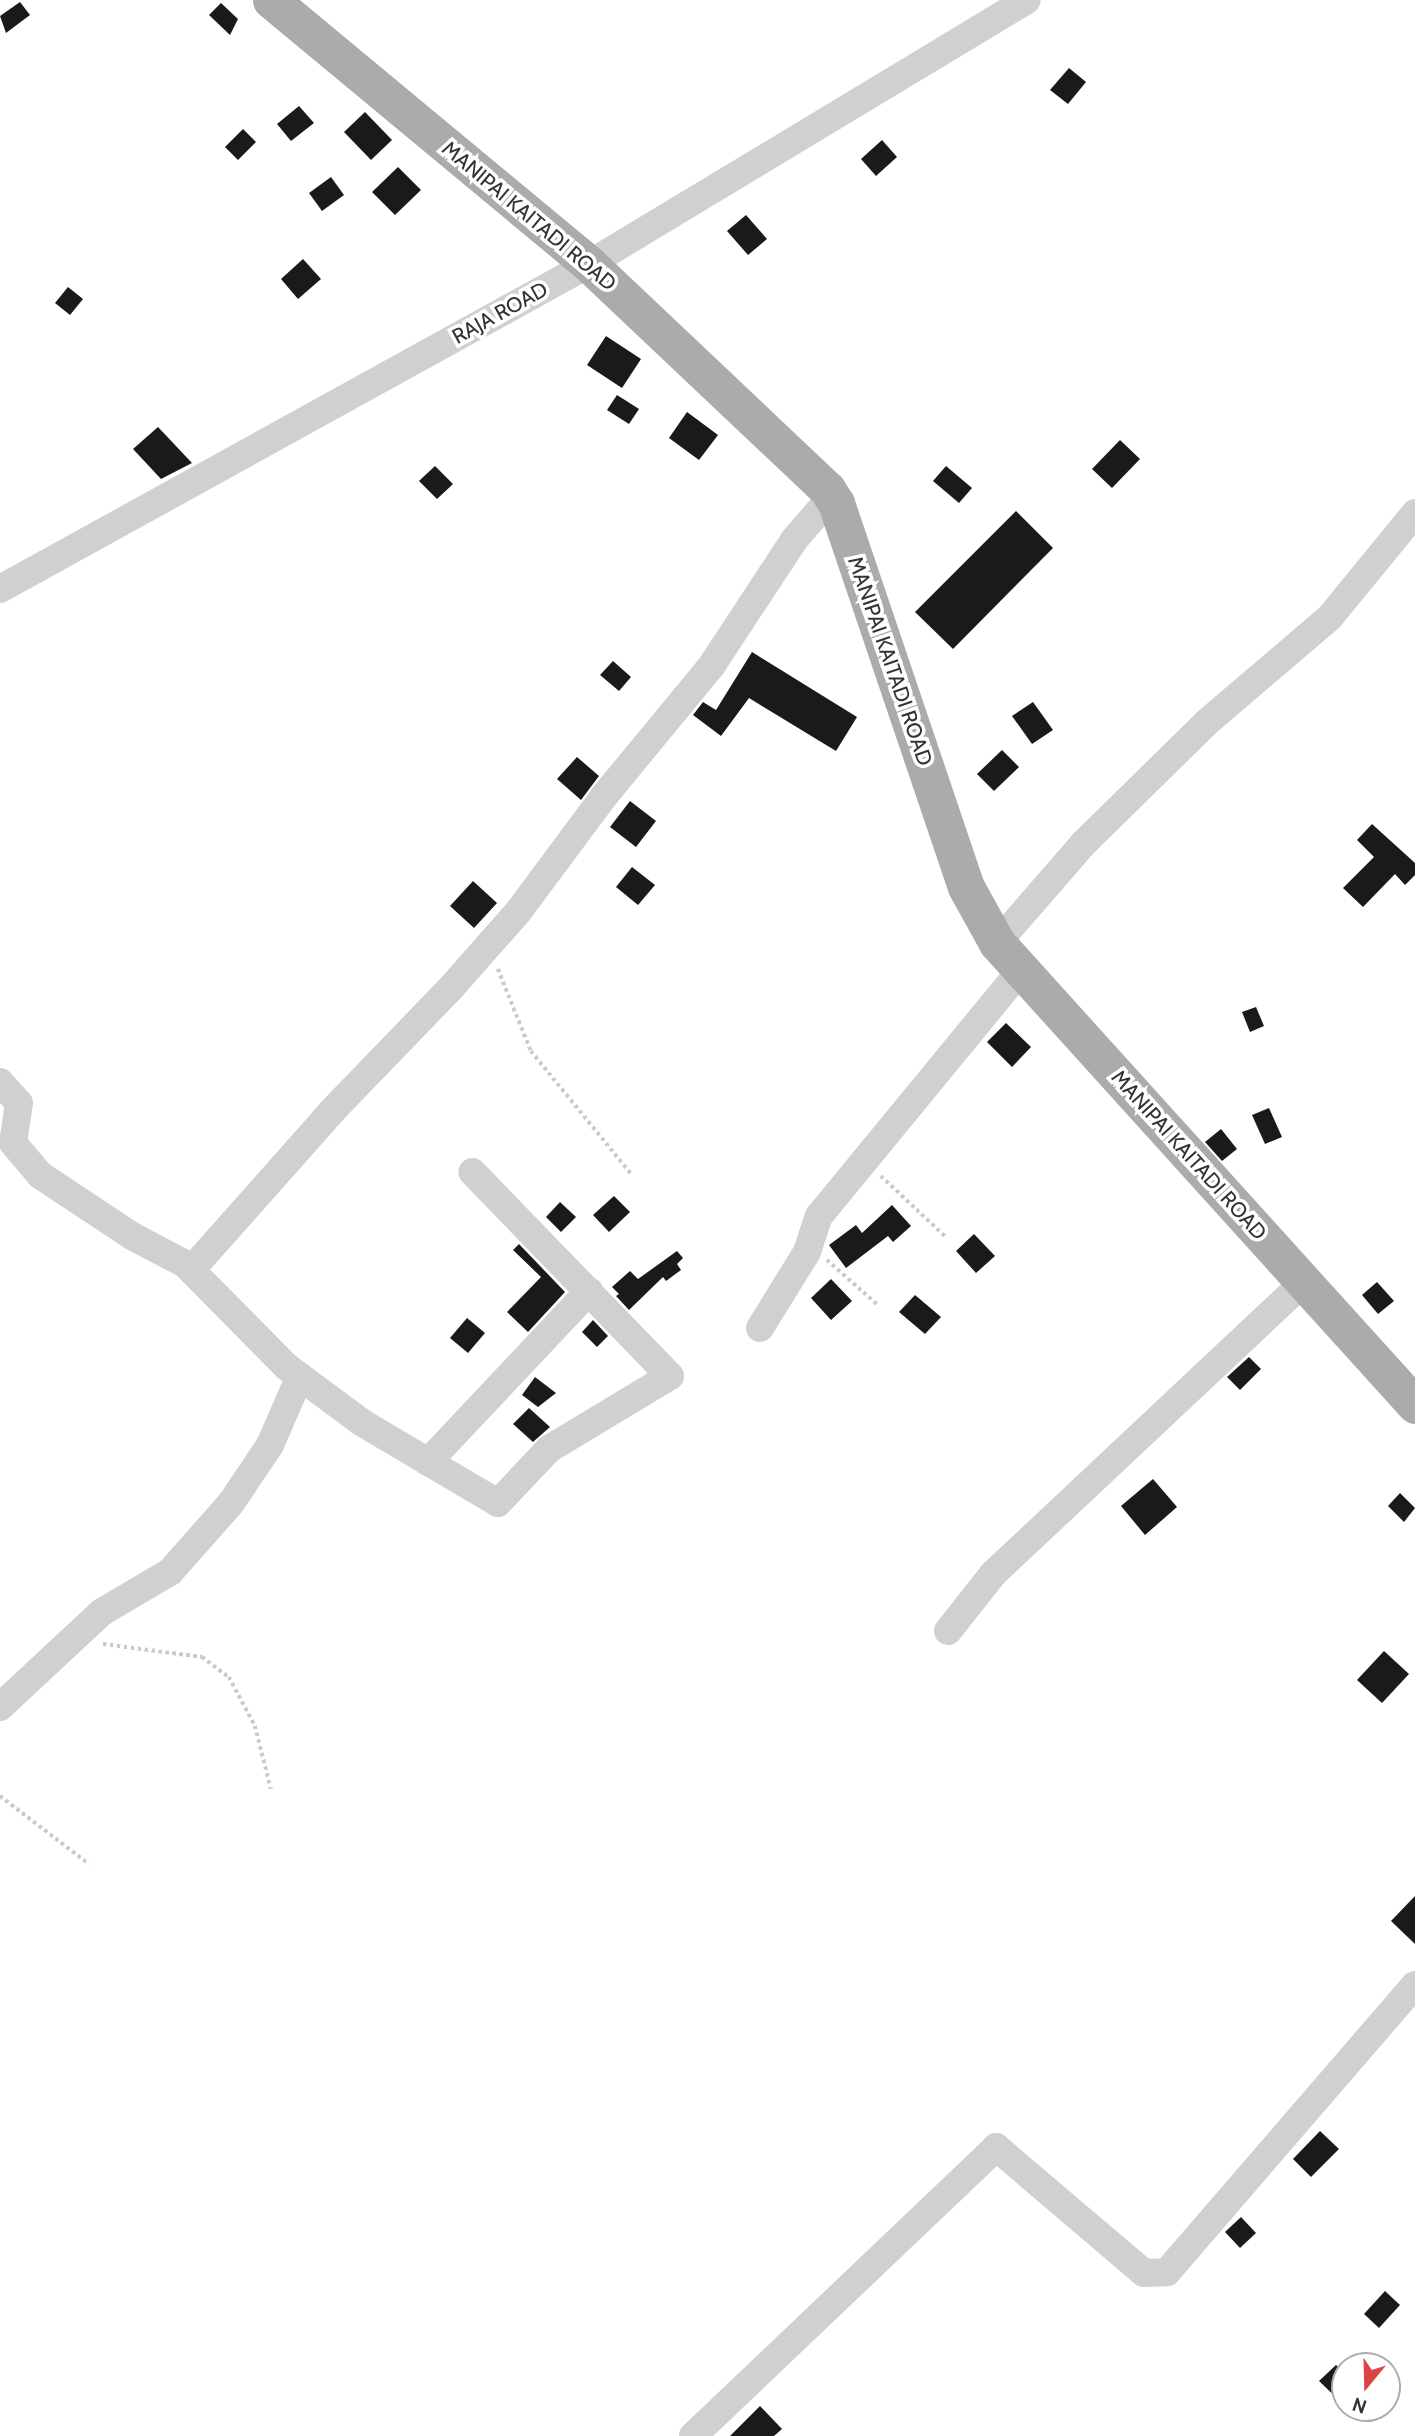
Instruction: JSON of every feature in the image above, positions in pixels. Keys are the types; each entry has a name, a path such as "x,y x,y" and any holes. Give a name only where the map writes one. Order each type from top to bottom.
{"main road":[{"name":"MANIPAI KAITADI ROAD","path":"271,0 589,264 805,464 832,496 966,887 997,943 1304,1282 1413,1397"}],"street":[{"name":"RAJA ROAD","path":"0,589 589,264 1027,0"},
{"path":"191,1270 332,1111 493,940 712,665 793,540 832,496"},
{"path":"997,943 1121,807 1206,723 1330,617 1415,513"},
{"path":"760,1328 809,1245 819,1216 1021,970"},
{"path":"0,1082 19,1104 13,1143 40,1175 191,1270 300,1376 361,1422 498,1503 549,1449 670,1376 472,1172"},
{"path":"948,1630 1003,1565 1304,1282"},
{"path":"428,1462 589,1291"},
{"path":"0,1707 102,1612 170,1572 231,1503 270,1444 300,1376"},
{"path":"693,2436 996,2147 1144,2273 1167,2272 1415,1985"}],"path":[{"path":"493,940 495,964 510,989 531,1051 551,1082 583,1112 632,1175"},
{"path":"864,1160 946,1237"},
{"path":"809,1245 878,1305"},
{"path":"77,1637 202,1657 229,1677 255,1726 271,1789"},
{"path":"0,1796 89,1864"}],"building":[{"path":"20,2 30,15 6,33 0,16"},
{"path":"221,3 238,19 230,35 209,15"},
{"path":"1069,68 1086,82 1068,104 1050,90"},
{"path":"299,106 314,123 291,141 277,124"},
{"path":"365,112 392,140 371,160 344,132"},
{"path":"243,129 256,142 238,160 225,147"},
{"path":"882,140 897,157 876,176 861,159"},
{"path":"398,167 421,190 395,215 372,192"},
{"path":"331,177 344,195 322,211 309,193"},
{"path":"746,215 767,239 748,255 727,231"},
{"path":"303,259 321,279 298,299 281,279"},
{"path":"68,287 83,299 70,315 55,303"},
{"path":"606,336 641,359 622,388 587,365"},
{"path":"617,395 639,409 629,424 607,410"},
{"path":"687,412 718,435 699,460 669,438"},
{"path":"158,427 192,463 161,479 133,449"},
{"path":"1120,440 1140,459 1112,488 1092,469"},
{"path":"435,466 453,484 437,499 419,481"},
{"path":"946,466 972,488 959,503 933,481"},
{"path":"1016,511 1053,548 953,649 915,612"},
{"path":"752,652 857,717 836,751 749,698 721,736 693,715 703,702 716,710"},
{"path":"613,661 631,677 619,691 600,675"},
{"path":"1033,702 1053,730 1032,744 1012,716"},
{"path":"1002,750 1019,767 994,791 977,774"},
{"path":"577,757 599,776 581,800 557,779"},
{"path":"630,801 656,821 636,847 610,827"},
{"path":"1372,824 1415,863 1415,875 1405,885 1395,874 1363,907 1343,888 1374,857 1357,840"},
{"path":"632,867 655,885 638,905 616,887"},
{"path":"473,881 497,903 474,928 450,906"},
{"path":"1256,1007 1264,1026 1250,1032 1242,1012"},
{"path":"1006,1023 1031,1047 1012,1067 987,1042"},
{"path":"1269,1108 1282,1137 1265,1144 1252,1115"},
{"path":"1221,1129 1237,1149 1222,1161 1205,1142"},
{"path":"614,1196 630,1212 609,1232 593,1215"},
{"path":"560,1202 576,1217 561,1232 546,1217"},
{"path":"892,1205 911,1226 893,1242 888,1236 846,1268 829,1245 856,1225 862,1233"},
{"path":"974,1234 995,1256 976,1273 956,1251"},
{"path":"519,1244 565,1292 528,1332 507,1312 541,1277 513,1250"},
{"path":"677,1251 683,1258 677,1264 681,1270 666,1281 663,1277 629,1310 616,1296 619,1294 612,1287 630,1271 638,1279"},
{"path":"831,1279 852,1301 831,1320 811,1298"},
{"path":"1377,1282 1394,1301 1378,1314 1362,1295"},
{"path":"915,1295 941,1317 925,1334 899,1312"},
{"path":"467,1318 485,1333 468,1353 450,1338"},
{"path":"593,1320 608,1336 597,1347 582,1332"},
{"path":"1249,1357 1261,1369 1240,1390 1227,1377"},
{"path":"535,1377 556,1393 538,1407 522,1395"},
{"path":"529,1408 550,1427 533,1442 513,1424"},
{"path":"1153,1479 1177,1507 1145,1535 1121,1506"},
{"path":"1400,1493 1415,1508 1404,1522 1388,1506"},
{"path":"1384,1651 1409,1674 1382,1703 1357,1680"},
{"path":"1415,1896 1415,1944 1391,1921"},
{"path":"1320,2131 1339,2149 1311,2177 1293,2159"},
{"path":"1241,2217 1256,2233 1240,2248 1225,2232"},
{"path":"1385,2291 1400,2305 1379,2328 1364,2314"},
{"path":"1331,2370 1331,2393 1319,2381"},
{"path":"760,2406 782,2429 774,2436 730,2436"}]}
